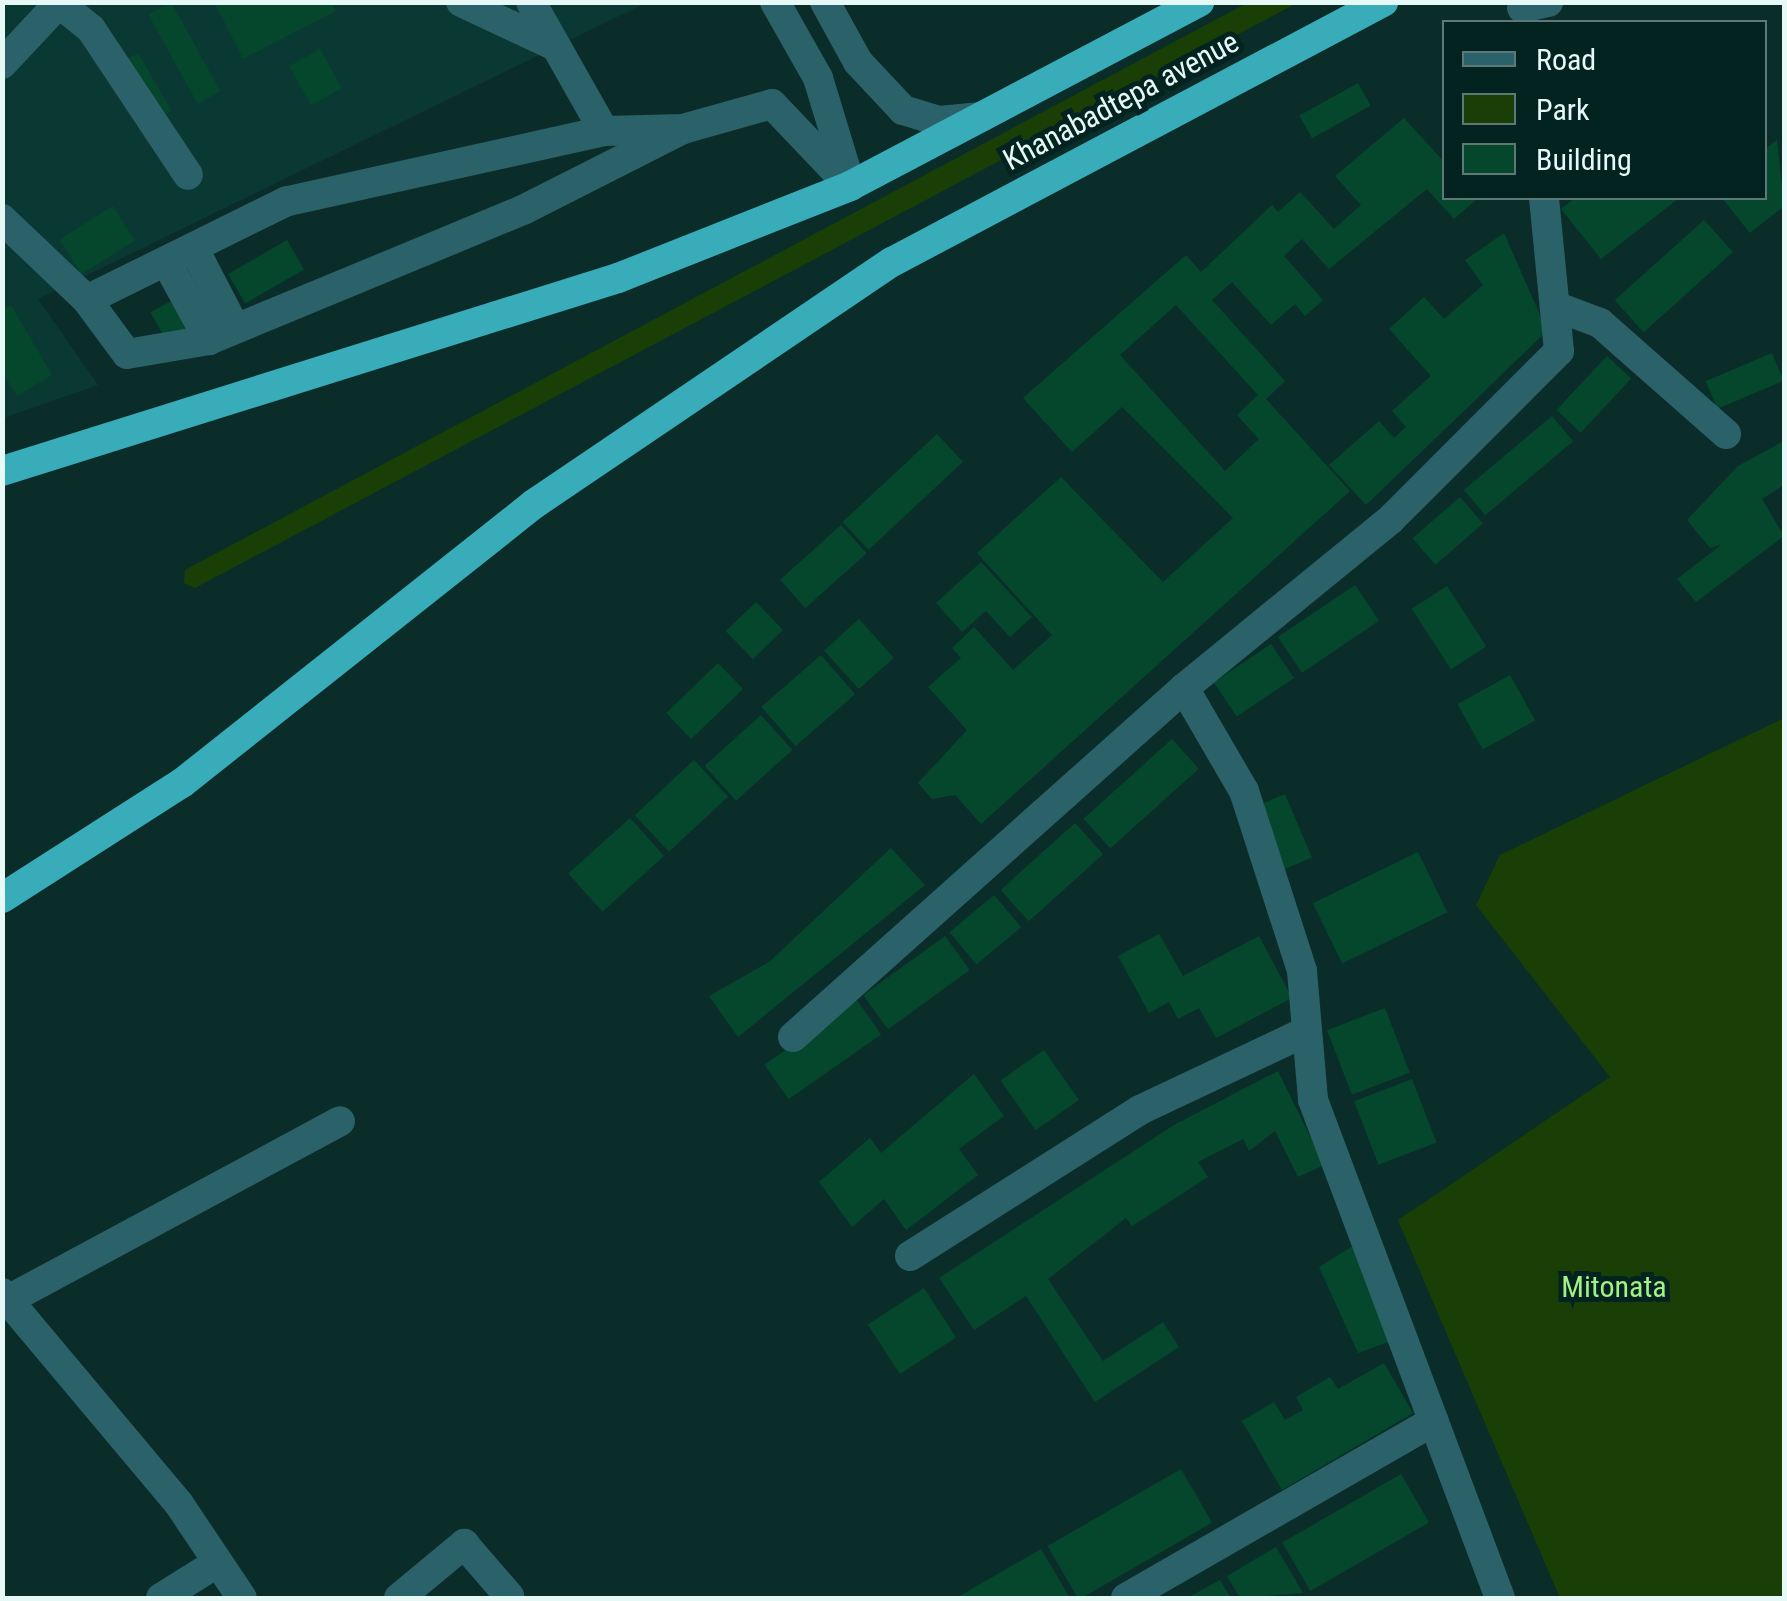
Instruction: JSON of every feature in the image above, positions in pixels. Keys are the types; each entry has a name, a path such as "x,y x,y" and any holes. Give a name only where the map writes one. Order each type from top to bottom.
{"highway":[{"name":"Khanabadtepa avenue","path":"2,472 618,278 850,186 1198,2"},
{"name":"Khanabadtepa avenue","path":"2,898 182,783 534,504 892,262 1383,2"}],"street":[{"path":"461,2 553,45"},
{"path":"490,2 553,45"},
{"path":"517,2 553,45"},
{"path":"531,2 604,131"},
{"path":"546,2 553,45"},
{"path":"775,2 818,78 850,186"},
{"path":"825,2 858,62 902,110 940,121 984,117"},
{"path":"2,64 60,3 90,29 188,176"},
{"path":"2,219 87,300 127,354 222,334 524,210 683,129 772,104 850,186"},
{"path":"87,300 288,201 604,131 683,129"},
{"path":"793,1037 1184,688 1390,520 1560,351 1544,200"},
{"path":"194,249 222,334"},
{"path":"167,262 222,334"},
{"path":"1555,306 1600,323 1726,434"},
{"path":"1184,688 1250,809 1302,971 1301,1034 1313,1100 1500,1598"},
{"path":"910,1256 1140,1110 1301,1034"},
{"path":"242,1598 212,1566 180,1504 5,1296 340,1121"},
{"path":"1126,1598 1434,1422"},
{"path":"399,1598 464,1544 509,1596"},
{"path":"161,1598 212,1566"}],"shaded area":[{"path":"3,3 646,3 38,299 98,385 3,418"}],"green space":[{"path":"1247,3 1297,3 195,588 184,583 185,570"},
{"name":"Mitonata","path":"1784,718 1784,1598 1560,1598 1398,1220 1610,1077 1476,905 1500,855"}],"building":[{"path":"171,2 220,91 198,104 148,15"},
{"path":"214,2 331,2 336,11 243,59"},
{"path":"320,49 342,88 311,105 289,66"},
{"path":"138,53 172,111 157,120 123,62"},
{"path":"1358,83 1371,106 1312,138 1299,115"},
{"path":"1404,118 1442,160 1442,200 1476,200 1454,219 1427,189 1329,269 1302,239 1284,256 1323,300 1305,316 1295,304 1271,325 1232,282 1212,300 1285,381 1266,399 1350,491 981,824 955,795 932,799 918,783 967,730 928,687 961,658 952,648 974,627 1013,670 1052,635 977,553 1061,477 1163,582 1233,518 1122,407 1072,452 1023,398 1186,255 1201,272 1272,205 1278,212 1300,192 1334,229 1361,205 1335,176","holes":["1176,305 1258,395 1237,415 1259,439 1225,471 1120,355"]},
{"path":"1777,140 1784,206 1750,233 1724,200 1767,200 1767,148"},
{"path":"1572,200 1676,200 1601,259 1561,209"},
{"path":"113,206 135,241 81,274 60,239"},
{"path":"1704,220 1733,252 1644,332 1615,300"},
{"path":"1504,233 1547,331 1366,505 1329,465 1379,421 1394,438 1406,427 1392,411 1431,376 1389,329 1424,297 1444,319 1483,285 1465,260"},
{"path":"287,240 304,269 245,303 228,274"},
{"path":"218,275 234,304 167,341 151,312"},
{"path":"11,305 52,375 17,396 2,372 2,310"},
{"path":"1772,353 1784,381 1717,409 1706,381"},
{"path":"1607,356 1631,379 1581,433 1557,410"},
{"path":"1552,416 1573,441 1485,515 1464,490"},
{"path":"937,434 963,462 869,550 843,522"},
{"path":"1782,442 1784,485 1762,499 1784,536 1696,602 1677,579 1721,545 1710,548 1687,520 1738,466"},
{"path":"1460,497 1483,523 1435,565 1412,538"},
{"path":"841,525 866,553 805,608 780,580"},
{"path":"981,562 1032,617 1010,637 986,611 962,632 936,603"},
{"path":"1355,585 1379,621 1302,673 1278,637"},
{"path":"1447,586 1486,646 1451,669 1412,609"},
{"path":"756,602 783,630 753,659 726,631"},
{"path":"859,619 894,658 859,689 824,650"},
{"path":"1271,644 1294,678 1237,717 1214,683"},
{"path":"821,655 855,694 795,746 761,707"},
{"path":"718,663 743,689 691,739 666,713"},
{"path":"1510,675 1535,720 1483,750 1458,704"},
{"path":"761,715 792,750 736,801 705,766"},
{"path":"1172,739 1199,769 1110,848 1084,819"},
{"path":"694,760 728,797 669,852 635,815"},
{"path":"1285,794 1312,858 1278,872 1251,808"},
{"path":"630,818 664,856 602,911 568,874"},
{"path":"1075,823 1103,854 1029,921 1001,890"},
{"path":"891,848 925,885 738,1037 709,996 769,962"},
{"path":"1418,852 1447,912 1342,964 1313,903"},
{"path":"994,895 1021,927 977,964 950,932"},
{"path":"1159,934 1183,976 1259,936 1292,998 1216,1038 1199,1008 1178,1019 1169,1002 1149,1013 1118,956"},
{"path":"945,936 970,970 888,1029 863,995"},
{"path":"857,1000 881,1034 789,1099 764,1065"},
{"path":"1385,1008 1410,1072 1352,1095 1327,1030"},
{"path":"1044,1050 1079,1100 1036,1130 1001,1080"},
{"path":"1278,1071 1324,1165 1298,1177 1275,1131 1249,1151 1243,1139 1198,1162 1208,1177 1132,1226 1126,1218 1048,1279 1103,1361 1163,1322 1179,1347 1095,1402 1026,1296 974,1330 939,1278 1174,1125"},
{"path":"974,1074 1004,1116 959,1149 978,1175 906,1230 884,1199 852,1227 819,1182 870,1138 881,1153"},
{"path":"1412,1079 1436,1142 1378,1165 1354,1101"},
{"path":"1356,1244 1391,1341 1358,1353 1319,1267"},
{"path":"924,1288 956,1337 900,1374 868,1324"},
{"path":"1384,1363 1413,1413 1282,1490 1242,1421 1274,1402 1285,1420 1303,1410 1296,1397 1330,1377 1338,1389"},
{"path":"1181,1469 1212,1523 1082,1598 1078,1598 1048,1546"},
{"path":"1401,1474 1429,1522 1310,1591 1282,1542"},
{"path":"1276,1547 1303,1593 1240,1598 1227,1576"},
{"path":"1041,1549 1070,1598 956,1598"},
{"path":"1220,1580 1231,1598 1187,1598"}]}
